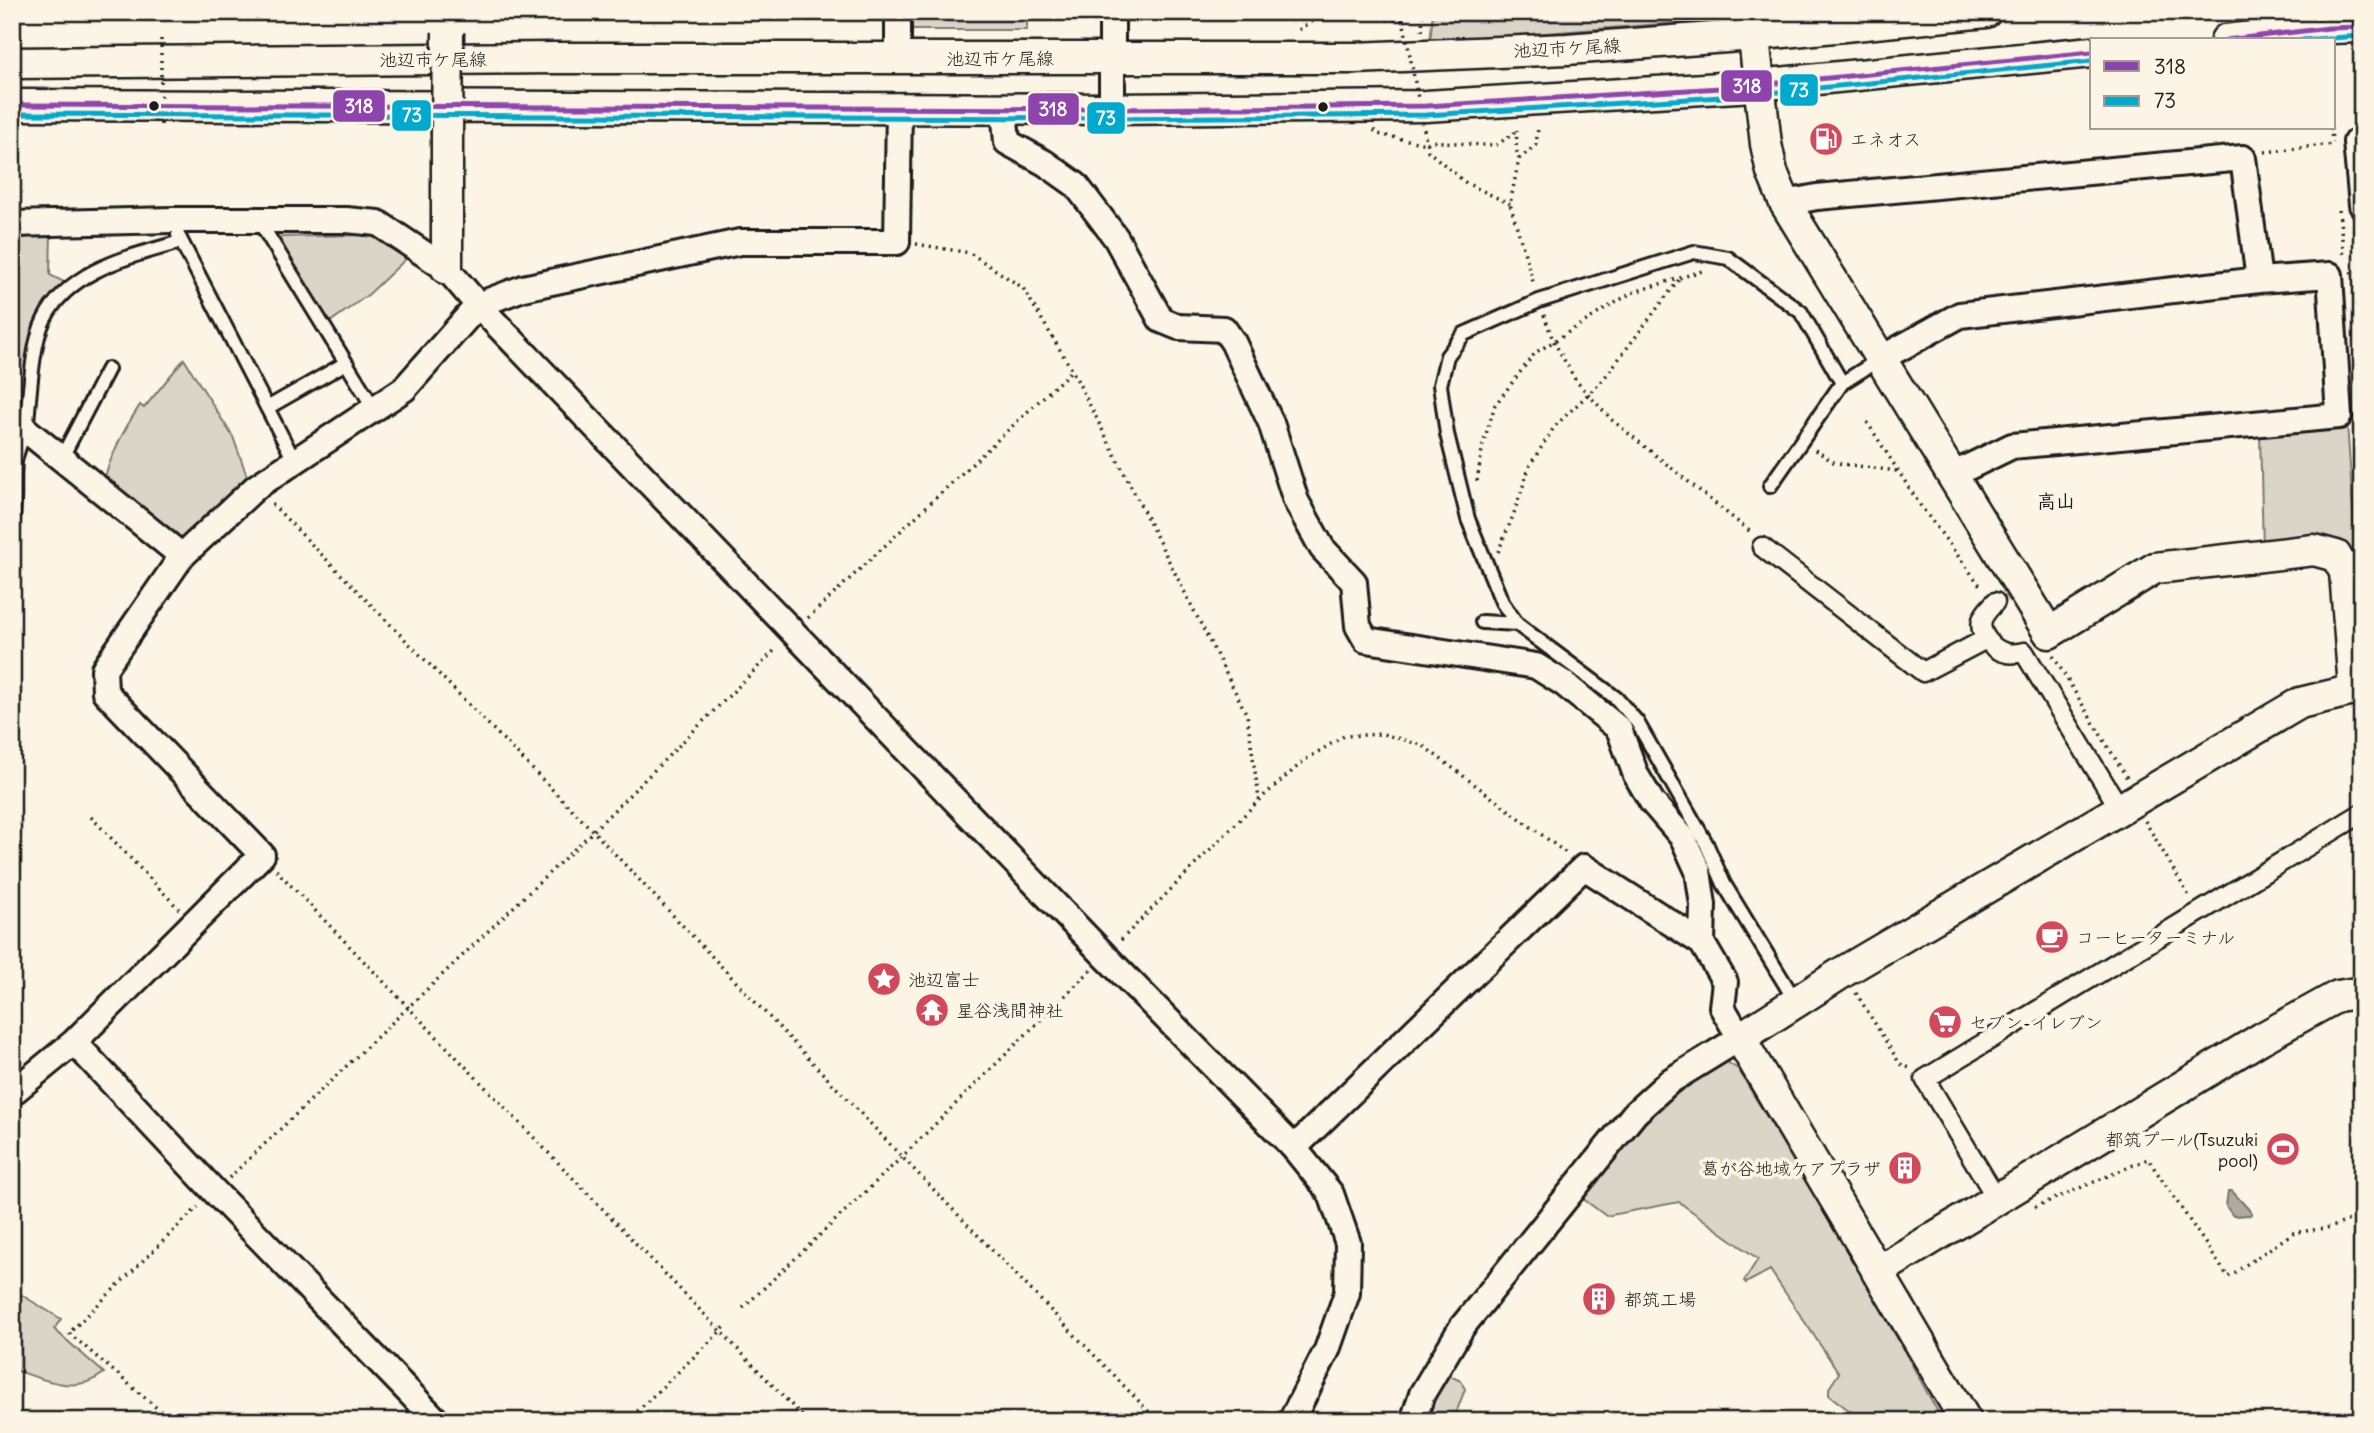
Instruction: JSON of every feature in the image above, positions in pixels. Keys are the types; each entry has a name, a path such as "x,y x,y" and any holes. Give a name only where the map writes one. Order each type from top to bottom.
{"street":[{"path":"898,12 898,58"},
{"path":"1112,12 1112,109"},
{"name":"池辺市ケ尾線","path":"12,62 1355,58 1566,49 1752,24 1986,12"},
{"path":"447,269 448,22"},
{"path":"1413,1421 1422,1394 1462,1327 1634,1113 1670,1081 2121,801 2300,703 2358,688 2345,572 2336,556 2314,551 2155,568 2049,634 1785,203 1772,172 1766,144 1752,24"},
{"path":"2242,38 2362,27"},
{"path":"12,105 1004,109 1426,106 1759,85 2090,52"},
{"path":"12,1093 74,1042 262,855 105,692 104,669 182,556 256,487 404,389 478,305 523,288 740,242 897,243 899,108"},
{"path":"1004,109 1007,142 1045,163 1076,185 1116,238 1161,320 1178,327 1224,328 1271,423 1296,501 1322,548 1354,582 1358,626 1366,640 1536,666 1563,683 1619,729 1636,775 1652,802 1683,838 1698,871 1703,905 1702,943"},
{"path":"2350,141 2362,205"},
{"path":"1785,203 1817,197 2243,158 2259,280"},
{"path":"12,224 176,231 259,221 346,220 377,223 447,269 478,305 1105,956 1294,1148 1331,1194 1348,1243 1347,1293 1327,1350 1291,1421"},
{"path":"1880,359 1960,315 2259,280 2330,275 2339,416 2012,446 1950,476"},
{"path":"19,427 182,556"},
{"path":"1762,547 1923,672 1986,639"},
{"path":"1995,602 1983,617 1981,626 1986,639 2006,653 2024,652 2121,801"},
{"path":"1997,1199 1925,1079 2362,813"},
{"path":"1294,1148 1584,867 1702,943 1725,982 1722,1007 1966,1421"},
{"path":"1877,1272 2262,1038 2338,996 2362,992"},
{"path":"74,1042 215,1192 438,1421"}],"lane":[{"path":"259,221 375,410"},
{"path":"12,522 19,427 43,321 63,294 88,275 176,231 295,462"},
{"path":"1797,1002 1724,884 1706,844 1637,722 1616,698 1517,624 1502,602 1468,519 1447,434 1440,385 1447,356 1464,334 1539,301 1694,252 1728,258 1801,312 1842,383"},
{"path":"1770,486 1842,383 1880,359"},
{"path":"267,408 346,363"},
{"path":"61,459 108,369"},
{"path":"1482,622 1517,624"}],"path":[{"path":"1402,12 1428,151 1466,183 1510,204"},
{"path":"1422,37 1423,12"},
{"path":"2318,12 2321,38"},
{"path":"1299,30 1309,21 1336,15 1403,20"},
{"path":"160,39 161,125"},
{"path":"1370,125 1378,134 1426,144 1431,141 1496,146 1517,130 1516,149 1519,159 1510,204 1553,340 1576,381 1612,420 1756,536 1762,547"},
{"path":"1519,159 1536,145 1538,128"},
{"path":"2334,130 2350,141"},
{"path":"2243,158 2253,154 2350,141"},
{"path":"897,243 970,253 1023,288 1072,370 1247,715 1259,800"},
{"path":"1468,519 1474,501 1483,444 1495,405 1535,353 1631,293 1718,266 1728,258"},
{"path":"1488,567 1502,546 1530,465 1555,426 1602,381 1683,275"},
{"path":"172,1421 69,1333 593,831 794,631 1072,370"},
{"path":"1867,422 1976,583 1995,602"},
{"path":"1802,441 1835,463 1898,471"},
{"path":"256,487 593,831 902,1157 1158,1421"},
{"path":"2050,650 2130,783 2121,801 2199,913"},
{"path":"743,1308 902,1157 1259,800 1305,760 1344,736 1383,734 1422,745 1584,867"},
{"path":"90,817 193,924"},
{"path":"262,855 807,1421"},
{"path":"1843,972 1900,1064 1915,1070 1925,1079"},
{"path":"2026,1211 2148,1159 2228,1277 2293,1233 2332,1227 2362,1215"},
{"path":"627,1421 725,1327"},
{"path":"2309,1417 2320,1421"}],"shaded area":[{"path":"911,12 1027,12 1027,30 911,30"},
{"path":"1433,12 1712,12 1713,20 1430,42"},
{"path":"51,234 50,275 66,283 42,310 33,330 24,405 12,397 12,239"},
{"path":"360,235 379,238 408,257 369,294 330,322 277,243 281,237"},
{"path":"184,359 233,437 247,476 186,540 176,541 104,480 119,441 140,405 144,408"},
{"path":"2347,423 2356,552 2307,540 2263,547 2260,435"},
{"path":"1727,1062 1738,1069 1865,1280 1943,1421 1863,1421 1829,1395 1829,1388 1839,1373 1770,1270 1746,1283 1744,1281 1758,1259 1679,1202 1606,1216 1582,1198 1646,1122 1681,1090"},
{"path":"2228,1191 2232,1191 2252,1213 2250,1215 2233,1216 2226,1206"},
{"path":"12,1289 61,1319 54,1329 104,1373 93,1380 70,1384 47,1381 12,1369"},
{"path":"1448,1375 1461,1381 1465,1389 1453,1421 1427,1421 1436,1395"}],"transit line":[{"name":"318","path":"2243,38 2362,27"},
{"name":"73","path":"2330,38 2362,36"},
{"name":"318","path":"12,105 1112,109 1426,106 1737,87 2090,52"},
{"name":"73","path":"12,114 1112,118 1426,115 1738,96 2090,61"}],"place":[{"name":"エネオス","path":"1826,139"},
{"name":"コーヒーターミナル","path":"2052,937"},
{"name":"池辺富士","path":"884,979"},
{"name":"星谷浅間神社","path":"932,1010"},
{"name":"セブン-イレブン","path":"1945,1022"},
{"name":"都筑プール(Tsuzuki pool)","path":"2283,1149"},
{"name":"葛が谷地域ケアプラザ","path":"1905,1168"},
{"name":"都筑工場","path":"1599,1299"}],"district":[{"name":"高山","path":"2056,501"}]}
